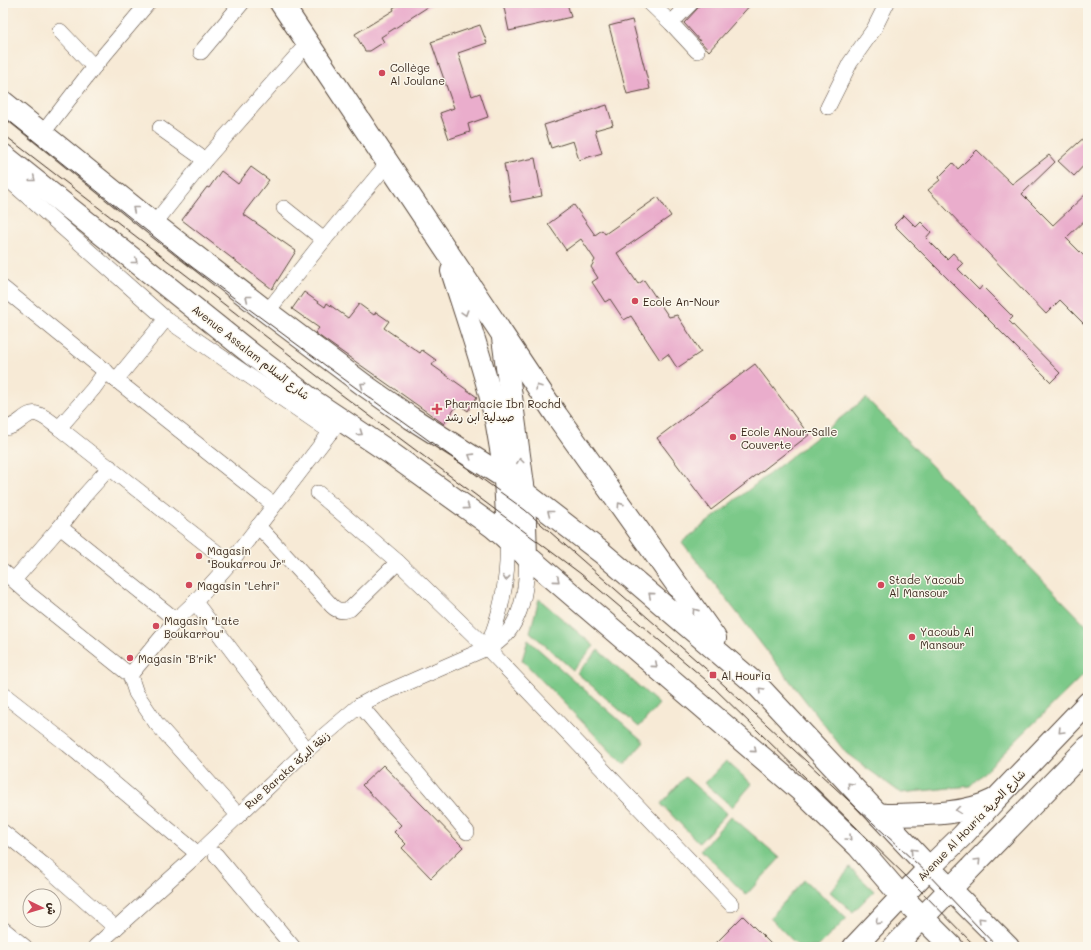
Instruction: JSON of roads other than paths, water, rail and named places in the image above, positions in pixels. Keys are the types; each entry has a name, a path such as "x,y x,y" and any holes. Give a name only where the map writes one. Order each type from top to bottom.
{"main road":[{"path":"281,3 557,416 734,666"},
{"path":"3,102 154,224 364,385 411,418 504,477 601,552 759,687 929,868 1008,947"},
{"name":"Avenue Assalam شارع السلام","path":"4,162 316,403 336,426 448,494 492,526 801,791 858,846 902,897 952,947"},
{"path":"445,249 490,394 500,442 507,496 507,539"},
{"path":"502,333 524,492 526,556"},
{"name":"Avenue Al Houria شارع الحرية","path":"854,947 1088,703"},
{"path":"894,947 1088,747"},
{"path":"878,814 885,816 954,811 985,805 995,800"}],"street":[{"path":"42,134 94,67 148,3"},
{"path":"201,52 242,3"},
{"path":"650,3 697,51"},
{"path":"671,23 691,3"},
{"path":"828,107 850,63 874,29 887,3"},
{"path":"60,31 94,67"},
{"path":"154,224 205,160 307,44"},
{"path":"160,128 205,160"},
{"path":"4,162 166,319 336,426 230,563 195,602 176,620 130,676"},
{"path":"267,312 388,163"},
{"path":"284,208 324,240"},
{"path":"3,288 274,505"},
{"path":"59,428 93,389 111,376 166,319"},
{"path":"3,428 14,426 25,417 36,413 59,428 110,467 230,563"},
{"path":"110,467 84,496 60,527 9,576 130,676 136,693 156,723 238,815"},
{"path":"318,493 398,562 487,648 731,904"},
{"path":"258,526 332,606 338,610 346,611 350,609 398,562"},
{"path":"60,527 176,620"},
{"path":"487,648 498,618 505,587 508,555 507,539"},
{"name":"Rue Baraka زنقة البركة","path":"95,947 198,854 307,750 360,705 500,641 506,635 516,617 523,597 527,577 526,556"},
{"path":"195,602 307,750"},
{"path":"3,694 67,744 198,854"},
{"path":"360,705 467,832"},
{"path":"3,832 44,865 116,928"},
{"path":"216,855 293,947"},
{"path":"3,929 25,947"}],"tram line":[{"path":"3,116 192,267 525,510 713,675 926,872 997,947"},
{"path":"3,134 338,392 581,574 706,680 914,884 976,947"}],"place":[{"name":"Collège Al Joulane","path":"382,73"},
{"name":"Ecole An-Nour","path":"635,301"},
{"name":"Pharmacie Ibn Rochd صيدلية ابن رشد","path":"437,409"},
{"name":"Ecole ANour-Salle Couverte","path":"733,437"},
{"name":"Magasin \"Boukarrou Jr\"","path":"199,556"},
{"name":"Magasin \"Lehri\"","path":"189,585"},
{"name":"Stade Yacoub Al Mansour","path":"881,585"},
{"name":"Magasin \"Late Boukarrou\"","path":"156,626"},
{"name":"Yacoub Al Mansour","path":"912,637"},
{"name":"Magasin \"B'rik\"","path":"130,658"},
{"name":"Al Houria","path":"713,675"}]}
